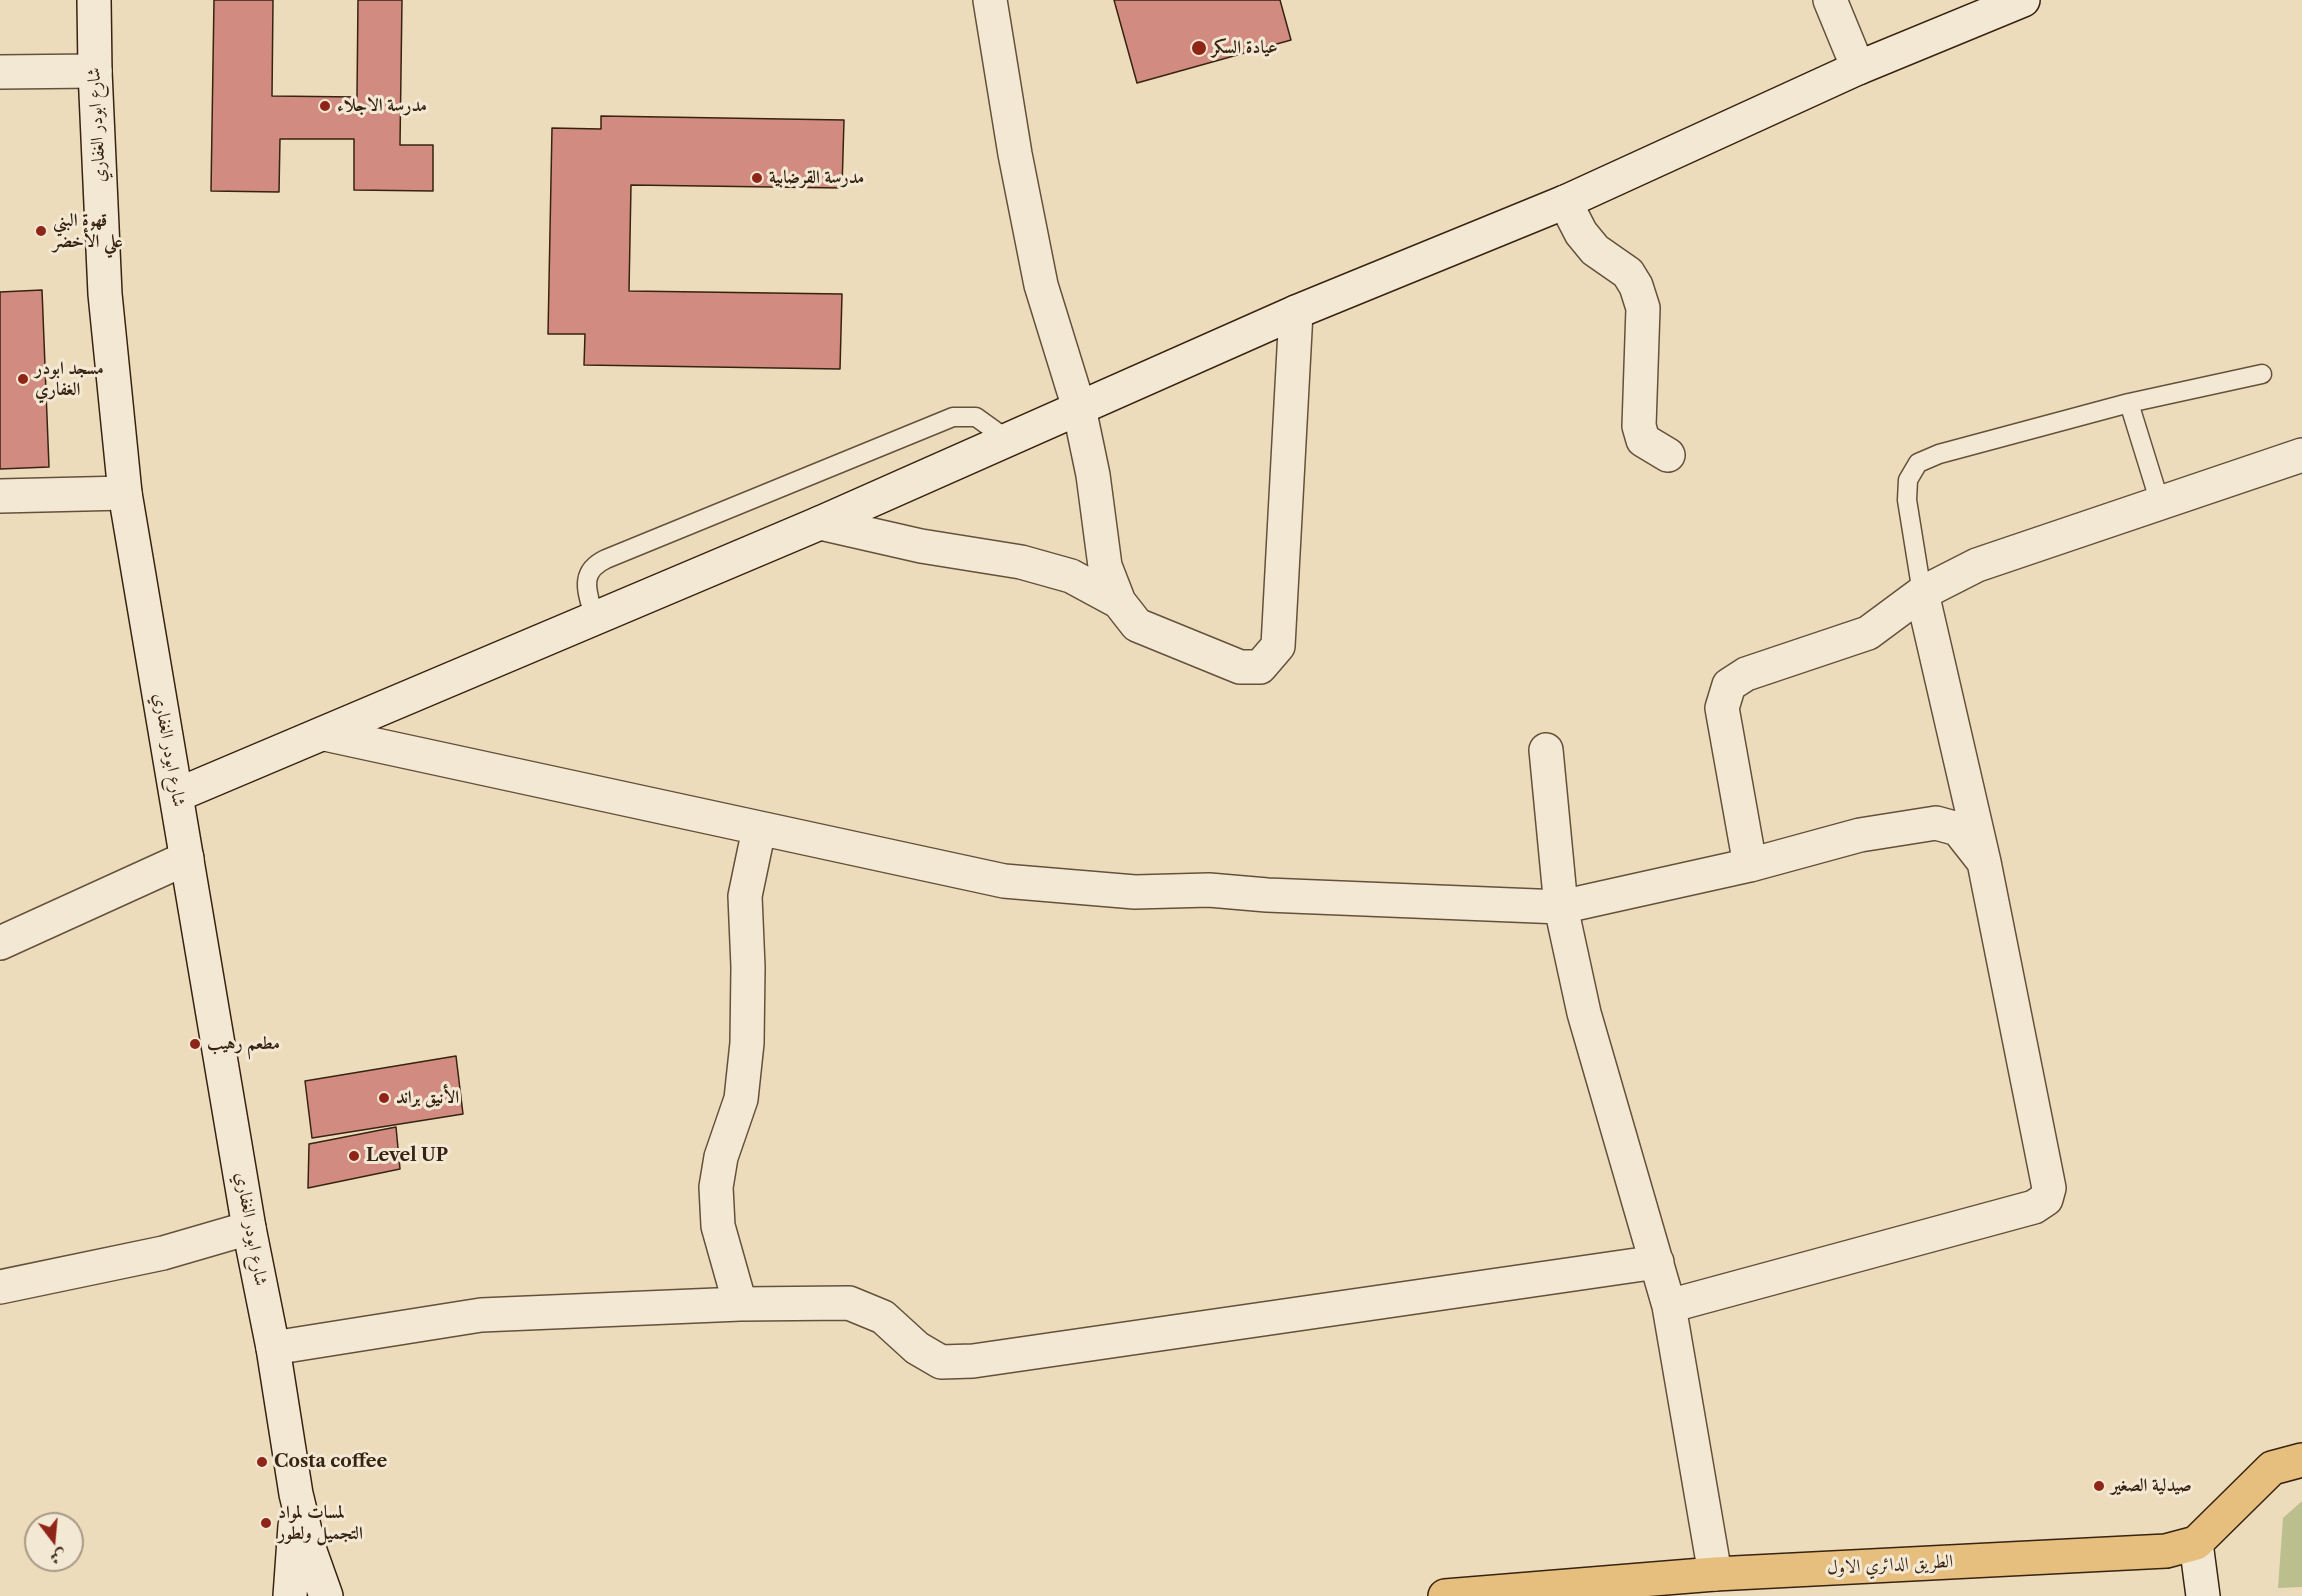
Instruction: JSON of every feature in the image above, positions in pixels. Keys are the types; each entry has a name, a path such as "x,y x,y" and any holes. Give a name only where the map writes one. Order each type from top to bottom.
{"main road":[{"name":"الطريق الدائري الاول","path":"1445,1596 1716,1574 2166,1551 2196,1543 2272,1468 2302,1460"}],"street":[{"name":"شارع ابودر الغفاري","path":"94,0 94,71 105,294 125,493 249,1228 273,1348 296,1494 310,1551 326,1596"},
{"path":"990,0 1015,154 1041,285 1079,408 1093,476 1105,566 1119,602 1137,625 1240,667 1260,668 1278,646 1296,312"},
{"path":"1830,0 1858,68"},
{"path":"177,795 595,620 1296,312 1565,202 1858,68 2023,0"},
{"path":"0,72 94,71"},
{"path":"1565,202 1581,233 1595,250 1628,273 1636,286 1642,308 1639,426 1643,440 1668,455"},
{"path":"1750,865 1722,708 1729,685 1746,674 1868,633 1922,593 1977,565 2302,455"},
{"path":"0,496 125,493"},
{"path":"820,523 921,546 1021,562 1071,576 1119,602"},
{"path":"1669,1306 2034,1207 2046,1199 2049,1188 1984,862 1922,593"},
{"path":"325,734 1004,881 1135,892 1209,890 1267,895 1561,907 1750,865 1860,835 1936,824 1958,829 1984,862"},
{"path":"1546,750 1561,907 1584,1013 1669,1306 1716,1574"},
{"path":"740,1304 718,1226 716,1187 722,1157 741,1099 747,1043 748,967 745,896 759,829"},
{"path":"0,943 187,858"},
{"path":"0,1287 163,1253 249,1228"},
{"path":"273,1348 481,1315 740,1304 849,1303 883,1317 917,1348 940,1362 972,1361 1657,1262"},
{"name":"شارع ابودر الغفاري","path":"290,1596 295,1553 296,1494"},
{"path":"2196,1543 2204,1596"}],"lane":[{"path":"1922,593 1906,500 1908,480 1918,463 1939,454 2129,403 2262,374"},
{"path":"2129,403 2160,503"},
{"path":"595,620 587,576 591,568 606,559 953,417 976,417 1008,440"}],"green space":[{"path":"2302,1501 2302,1587 2278,1588 2283,1518"}],"building":[{"path":"214,0 273,0 272,96 357,97 358,0 402,0 400,145 433,145 433,191 354,190 354,139 280,139 279,192 211,191"},
{"path":"1114,0 1280,0 1291,40 1137,83"},
{"path":"601,116 844,120 842,188 631,185 629,291 842,294 840,369 584,365 585,334 548,334 552,128 601,129"},
{"name":"مسجد ابودر الغفاري","path":"42,290 49,467 0,469 0,292"},
{"name":"الأنيق براند","path":"456,1056 463,1114 312,1138 305,1081"},
{"name":"Level UP","path":"396,1127 400,1169 308,1188 309,1144"}],"place":[{"name":"عيادة السكر","path":"1199,48"},
{"name":"مدرسة الاجلاء","path":"325,106"},
{"name":"مدرسة القرضابية","path":"757,178"},
{"name":"قهوة البني علي الأخضر","path":"41,231"},
{"name":"مسجد ابودر الغفاري","path":"23,379"},
{"name":"مطعم رهيب","path":"195,1044"},
{"name":"الأنيق براند","path":"384,1098"},
{"name":"Level UP","path":"354,1156"},
{"name":"Costa coffee","path":"262,1462"},
{"name":"صيدلية الصغير","path":"2099,1486"},
{"name":"لمسات لمواد التجميل ولطور","path":"266,1523"}]}
